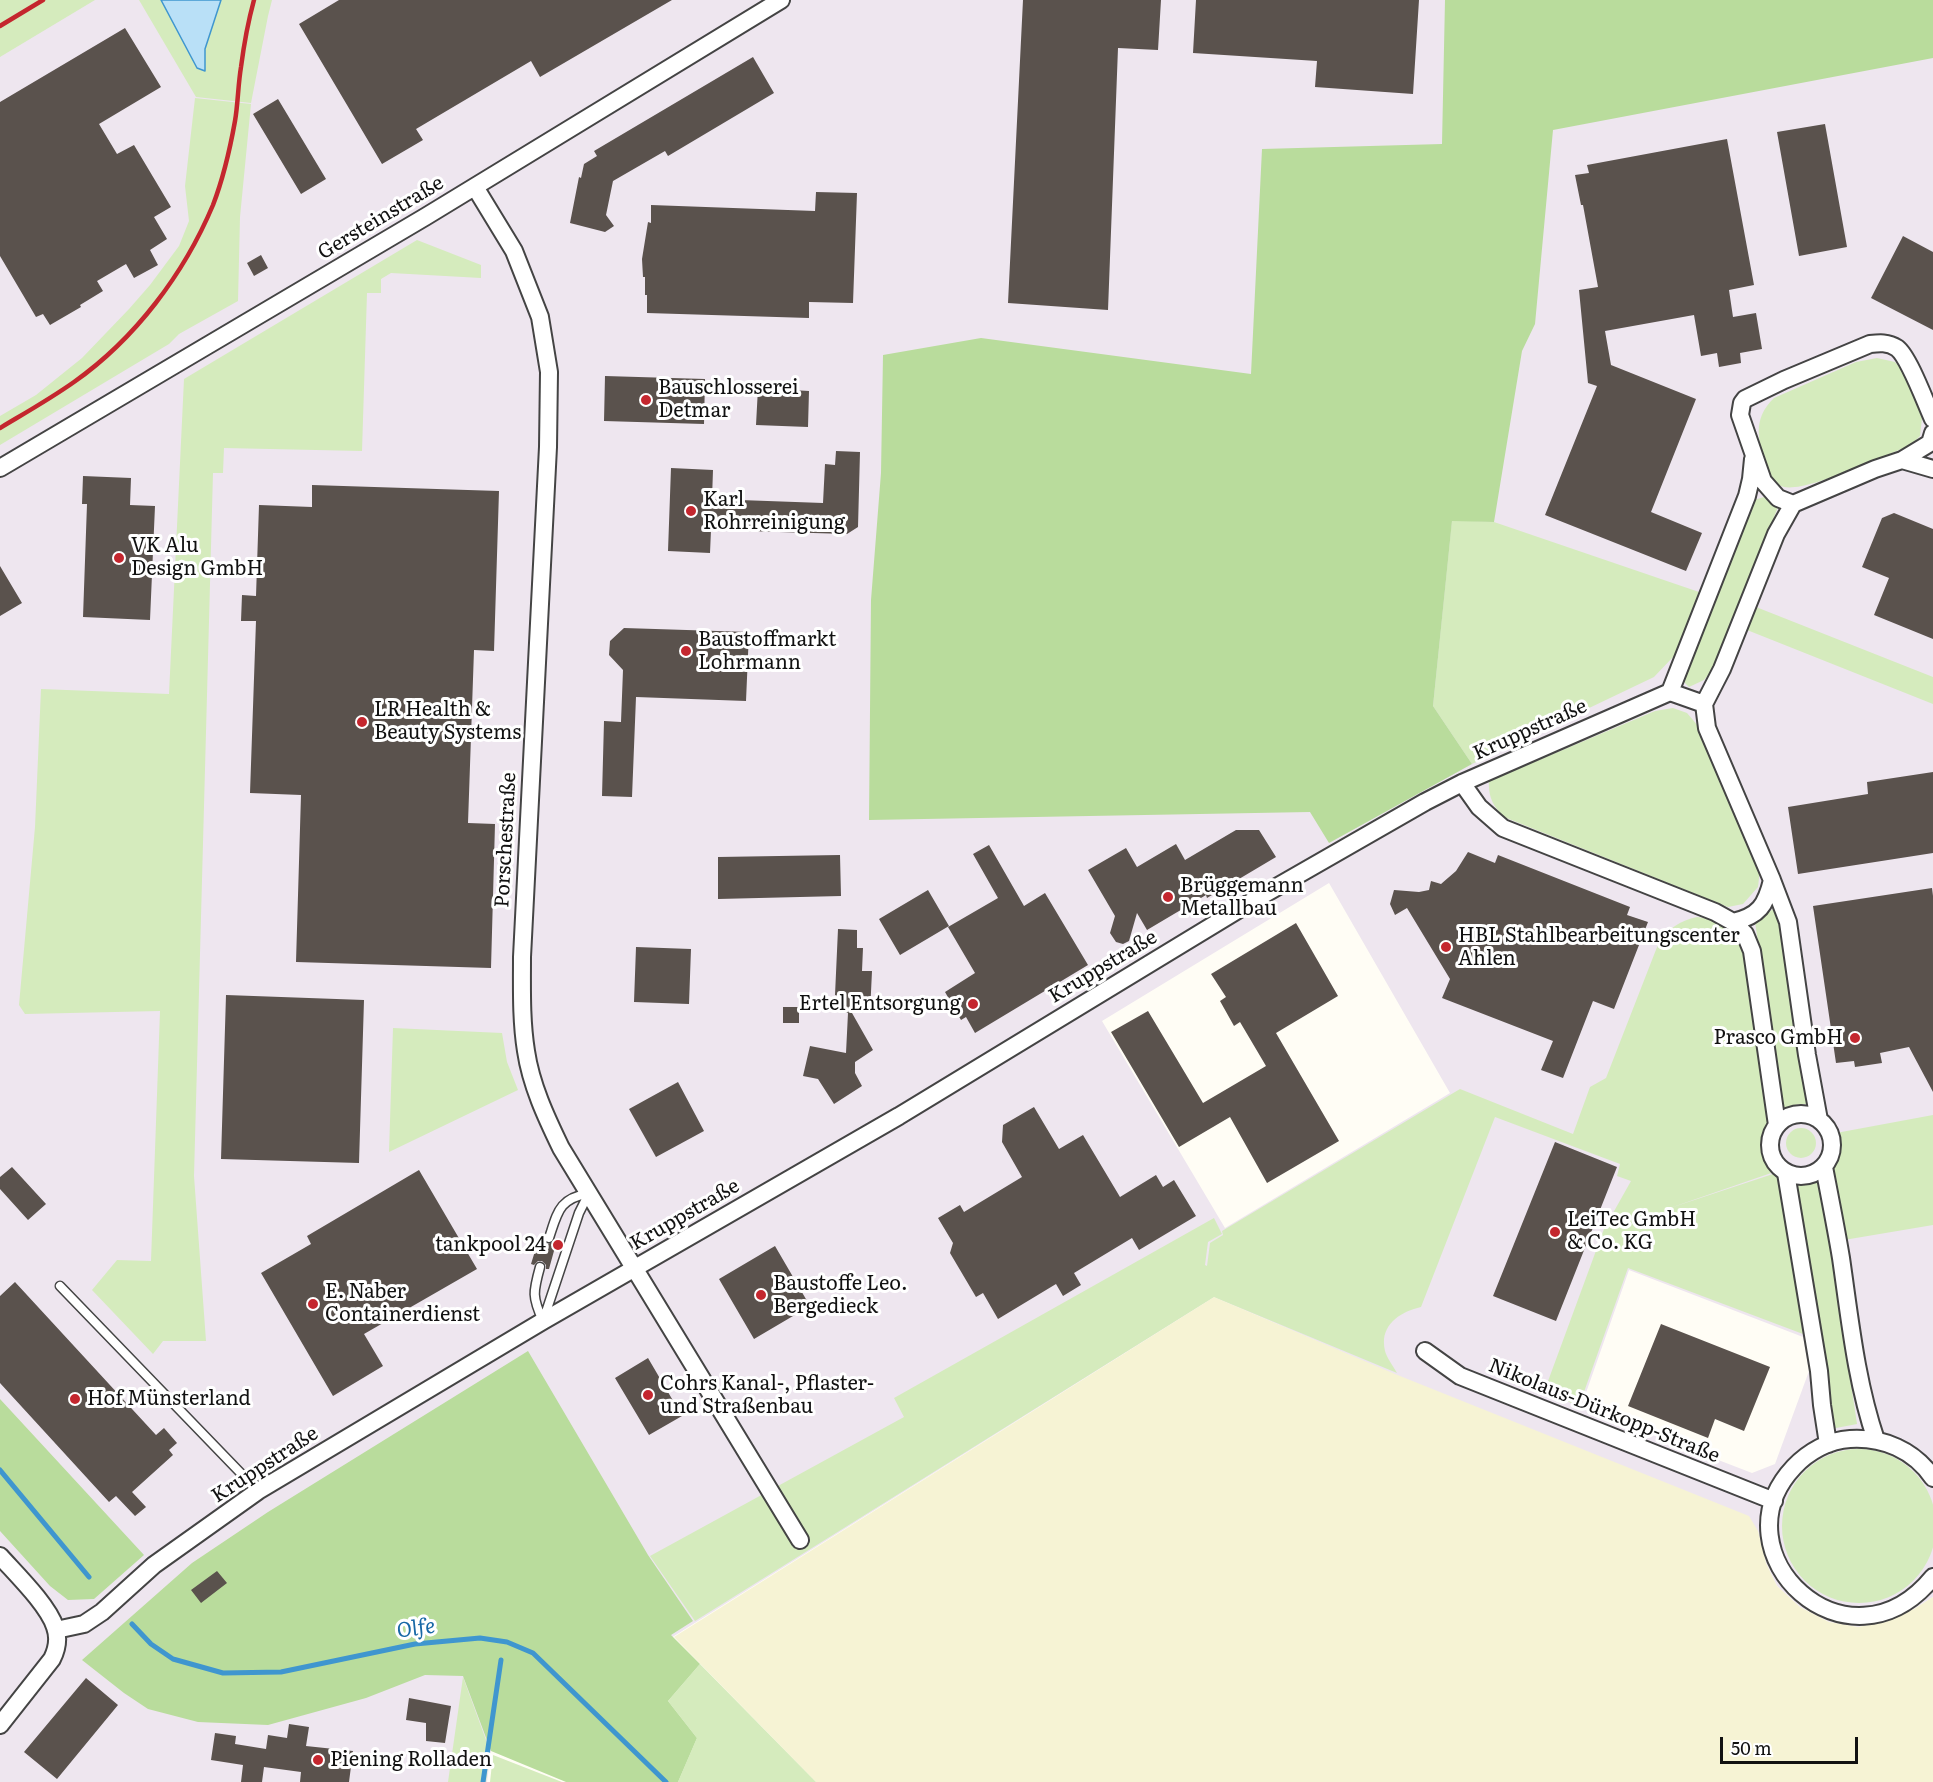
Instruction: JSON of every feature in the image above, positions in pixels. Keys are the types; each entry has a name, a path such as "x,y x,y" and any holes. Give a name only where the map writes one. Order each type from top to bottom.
{"street":[{"name":"Gersteinstraße","path":"0,468 475,187 782,0"},
{"name":"Porschestraße","path":"475,187 514,251 540,317 549,372 548,447 522,957 526,1052 541,1107 561,1148 634,1269"},
{"path":"1793,504 1778,498 1763,482 1740,415 1745,399 1870,344 1880,343 1890,345 1903,355 1933,419"},
{"path":"1819,1120 1807,1055 1788,922 1707,728 1704,704 1722,669 1776,534 1793,504 1902,460 1930,443 1933,433"},
{"path":"1704,704 1670,692 1747,496 1752,479 1753,455"},
{"path":"1902,460 1933,469"},
{"name":"Kruppstraße","path":"56,1630 84,1623 102,1612 154,1565 258,1491 543,1321 899,1116 1269,892 1462,783 1670,692"},
{"path":"1462,783 1479,807 1503,828 1691,901 1733,922 1745,934 1752,951 1777,1125"},
{"path":"1733,922 1747,918 1759,910 1768,897 1772,880"},
{"path":"1796,1114 1804,1114 1819,1120 1827,1127 1832,1137 1833,1148 1830,1158 1824,1167 1808,1176 1800,1177 1786,1173 1778,1167 1770,1151 1772,1133 1777,1125 1796,1114"},
{"path":"1824,1167 1840,1256 1855,1362 1876,1440"},
{"path":"1786,1173 1819,1371 1828,1444"},
{"name":"Kruppstraße","path":"634,1269 800,1540"},
{"name":"Nikolaus-Dürkopp-Straße","path":"1425,1351 1460,1376 1774,1501"},
{"path":"1933,1478 1926,1468 1906,1451 1892,1444 1876,1440 1847,1439 1813,1451 1794,1466 1780,1486 1770,1518 1773,1551 1779,1567 1800,1594 1829,1611 1862,1616 1887,1611 1910,1600 1933,1577"},
{"path":"0,1556 48,1613 56,1630 56,1650 52,1659 0,1725"}],"lane":[{"path":"549,1238 558,1210 572,1197 589,1193"},
{"path":"543,1321 579,1213 589,1193"},
{"path":"540,1267 535,1284 535,1302 543,1321"},
{"path":"60,1286 258,1491"}],"shaded area":[{"path":"0,0 1933,0 1933,1597 1914,1609 1885,1622 1858,1627 1829,1622 1800,1607 1777,1586 1766,1563 1758,1531 1214,1297 491,1751 487,1782 0,1782","holes":["1329,883 1450,1093 1225,1228 1102,1021","1629,1270 1803,1337 1809,1371 1775,1464 1752,1473 1581,1407"]},
{"path":"1214,1297 1395,1374 1749,1516 1758,1531 1766,1563 1777,1586 1800,1607 1829,1622 1858,1627 1885,1622 1914,1609 1933,1597 1933,1782 816,1782 674,1637"}],"green space":[{"path":"0,0 95,0 0,57"},
{"path":"139,0 161,0 197,68 204,71 205,49 221,0 272,0 251,103 196,97"},
{"path":"1445,0 1933,0 1933,58 1553,130 1535,324 1522,351 1494,522 1452,521 1433,706 1472,764 1329,843 1310,812 869,820 871,600 881,473 883,355 981,338 1251,374 1262,149 1442,144"},
{"path":"195,98 251,104 240,217 238,301 179,334 169,344 0,445 0,416 36,395 82,358 150,285 179,246 189,221 185,186"},
{"path":"417,240 481,265 481,278 391,273 381,279 381,293 367,293 362,451 224,448 223,473 213,473 194,1176 206,1341 163,1341 153,1354 92,1290 117,1260 151,1261 160,1011 25,1014 19,1005 35,827 41,689 169,694 184,379"},
{"path":"1877,358 1895,362 1903,371 1922,418 1920,436 1911,445 1828,479 1796,487 1784,487 1772,481 1761,448 1759,428 1766,408 1774,398 1856,362"},
{"path":"1764,497 1778,507 1716,665 1704,680 1689,687 1683,677 1751,501"},
{"path":"1452,520 1494,522 1699,592 1674,656 1654,677 1472,764 1433,706"},
{"path":"1756,607 1933,677 1933,704 1747,630"},
{"path":"1673,708 1687,713 1699,727 1760,869 1758,887 1743,904 1728,907 1504,817 1490,797 1489,781 1655,711"},
{"path":"1776,907 1780,919 1809,1104 1783,1108 1755,922"},
{"path":"1697,917 1716,922 1730,931 1748,962 1772,1122 1764,1148 1768,1159 1777,1171 1667,1209 1779,1172 1803,1334 1628,1268 1579,1406 1544,1392 1604,1229 1631,1181 1617,1176 1620,1164 1495,1117 1421,1307 1398,1317 1388,1327 1385,1334 1385,1351 1397,1373 1214,1297 695,1621 650,1556 904,1417 894,1398 1214,1218 1222,1234 1208,1242 1205,1265 1207,1266 1210,1243 1223,1235 1222,1231 1460,1089 1573,1134 1590,1087 1606,1078 1659,942 1676,925"},
{"path":"393,1028 502,1033 507,1062 518,1090 389,1152"},
{"path":"1933,1115 1933,1225 1844,1240 1830,1166 1837,1144 1836,1133"},
{"path":"1801,1128 1812,1132 1816,1143 1812,1154 1801,1158 1790,1154 1786,1143 1790,1132"},
{"path":"1820,1178 1857,1424 1831,1429 1795,1182"},
{"path":"528,1351 648,1555 693,1621 671,1635 700,1664 668,1701 697,1738 678,1782 566,1782 491,1751 463,1676 425,1675 366,1698 268,1725 198,1722 148,1709 82,1660 192,1563 268,1512"},
{"path":"0,1399 144,1555 94,1599 68,1600 50,1586 0,1531"},
{"path":"1859,1449 1888,1455 1902,1462 1913,1472 1923,1483 1930,1497 1936,1526 1930,1555 1923,1569 1913,1580 1902,1590 1888,1597 1859,1603 1830,1597 1816,1590 1805,1580 1795,1569 1788,1555 1782,1526 1788,1497 1795,1483 1805,1472 1816,1462 1830,1455"},
{"path":"700,1664 816,1782 678,1782 697,1738 668,1701"},
{"path":"463,1677 490,1751 486,1782 448,1782"},
{"path":"493,1755 562,1782 490,1782"}],"water":[{"path":"161,0 221,0 205,49 205,71 197,68"}],"building":[{"path":"339,0 672,0 540,77 531,61 416,129 423,140 382,164 299,24"},
{"path":"1023,0 1161,0 1158,50 1118,48 1108,310 1008,303"},
{"path":"1196,0 1419,0 1413,94 1315,87 1317,61 1193,53"},
{"path":"125,28 161,87 99,124 117,154 134,145 171,207 154,217 167,239 150,250 158,265 134,278 126,264 97,281 103,291 50,325 43,314 36,317 0,256 0,102"},
{"path":"753,57 774,93 668,156 665,151 613,181 606,215 614,226 605,232 570,223 579,177 581,178 584,164 597,156 594,151"},
{"path":"278,99 326,179 301,194 253,114"},
{"path":"1825,124 1847,247 1799,256 1777,132"},
{"path":"1727,139 1754,285 1729,290 1733,317 1756,313 1762,349 1740,353 1741,363 1719,367 1717,353 1701,356 1694,315 1605,331 1611,365 1696,399 1651,512 1702,533 1686,571 1545,515 1597,386 1588,383 1579,290 1598,287 1583,205 1581,205 1575,175 1589,173 1587,165"},
{"path":"816,192 857,193 853,303 809,302 809,318 647,313 642,259 648,222 651,223 651,205 815,211"},
{"path":"1903,236 1933,252 1933,330 1871,298"},
{"path":"261,255 268,268 254,276 247,263"},
{"name":"Bauschlosserei Detmar","path":"605,376 705,379 704,424 604,421"},
{"path":"758,388 809,391 808,427 756,425"},
{"path":"836,451 860,452 858,527 847,534 711,530 710,553 668,551 671,468 713,470 712,499 823,503 825,464 835,465"},
{"name":"VK Alu Design GmbH","path":"83,476 131,478 130,505 155,506 150,620 83,617 87,504 82,504"},
{"name":"LR Health & Beauty Systems","path":"312,485 499,491 494,651 474,650 468,823 495,824 491,968 296,962 301,795 250,793 256,621 241,621 242,595 256,596 259,505 312,507"},
{"path":"1894,513 1933,529 1933,639 1874,615 1889,578 1862,567 1882,518"},
{"path":"0,566 22,603 0,616"},
{"path":"624,628 749,632 746,701 636,697 632,797 602,796 604,721 621,722 623,670 609,655 610,641"},
{"path":"1933,772 1933,853 1798,874 1788,807 1868,794 1867,782"},
{"path":"1236,830 1259,830 1276,857 1147,930 1137,913 1129,941 1123,944 1116,942 1110,933 1115,916 1088,870 1126,848 1137,867 1176,844 1185,860"},
{"path":"989,845 1024,906 1045,893 1088,965 975,1033 966,1017 961,1020 945,992 975,973 948,927 998,898 973,854"},
{"path":"1468,852 1495,863 1498,855 1630,907 1627,915 1648,922 1614,1009 1593,1001 1563,1078 1541,1070 1553,1041 1442,998 1450,979 1407,908 1395,915 1390,904 1394,890 1419,892 1429,890 1431,881 1441,884 1456,871"},
{"path":"840,855 841,896 718,899 718,857"},
{"path":"1932,888 1933,1092 1909,1047 1880,1053 1882,1063 1855,1067 1854,1061 1836,1063 1813,906"},
{"path":"928,890 949,926 900,955 879,919"},
{"path":"1296,923 1338,996 1276,1033 1339,1141 1267,1183 1230,1117 1179,1147 1111,1032 1148,1011 1203,1103 1266,1066 1240,1022 1234,1026 1220,1001 1226,997 1211,974"},
{"path":"838,929 857,930 857,948 863,948 862,971 872,971 870,1013 852,1013 873,1050 855,1062 855,1073 862,1086 834,1104 818,1079 803,1076 810,1046 846,1053 848,1013 839,1012 839,996 835,995"},
{"path":"636,947 691,949 689,1004 634,1002"},
{"path":"226,995 364,1000 359,1163 221,1159"},
{"path":"783,1007 799,1007 799,1023 783,1023"},
{"path":"678,1082 704,1131 656,1157 629,1109"},
{"path":"1034,1107 1059,1149 1083,1135 1120,1197 1156,1175 1163,1187 1174,1180 1196,1216 1139,1250 1132,1238 1074,1273 1081,1285 1063,1296 1056,1284 998,1319 983,1293 976,1297 950,1253 953,1243 938,1218 960,1205 964,1212 1022,1177 1002,1142 1003,1125"},
{"name":"LeiTec GmbH & Co. KG","path":"1555,1142 1617,1167 1556,1321 1493,1296"},
{"path":"12,1167 46,1204 28,1220 0,1189 0,1177"},
{"path":"419,1170 477,1269 364,1334 383,1366 333,1396 261,1273 311,1244 307,1236"},
{"path":"540,1235 548,1244 557,1240 549,1269 546,1269 542,1261 531,1264"},
{"name":"Baustoffe Leo. Bergedieck","path":"775,1246 810,1306 754,1339 719,1279"},
{"name":"Hof Münsterland","path":"15,1282 156,1435 164,1428 177,1443 169,1450 173,1455 132,1492 146,1507 135,1516 116,1496 109,1502 0,1383 0,1296"},
{"path":"1661,1324 1770,1367 1744,1431 1715,1419 1708,1438 1628,1406"},
{"name":"Cohrs Kanal-, Pflaster- und Straßenbau","path":"648,1358 682,1416 649,1435 615,1378"},
{"path":"217,1571 227,1583 201,1603 191,1590"},
{"path":"86,1678 118,1705 57,1779 24,1752"},
{"path":"409,1698 451,1706 445,1743 426,1741 426,1723 406,1720"},
{"path":"289,1724 309,1727 306,1746 353,1751 349,1782 300,1782 301,1772 264,1767 262,1782 241,1782 243,1765 211,1760 215,1733 236,1736 235,1744 266,1749 268,1735 287,1738"}],"waterway":[{"name":"Olfe","path":"0,1470 89,1577"},
{"name":"Olfe","path":"132,1624 151,1644 173,1659 223,1673 281,1672 415,1644 480,1638 507,1642 533,1653 666,1782"},
{"path":"483,1782 501,1660"}],"railway":[{"path":"0,26 43,0"},
{"path":"0,428 74,382 117,346 156,303 188,256 213,205 226,164 235,121 245,41 254,0"}],"place":[{"name":"Bauschlosserei Detmar","path":"646,400"},
{"name":"Karl Rohrreinigung","path":"691,511"},
{"name":"VK Alu Design GmbH","path":"119,558"},
{"name":"Baustoffmarkt Lohrmann","path":"686,651"},
{"name":"LR Health & Beauty Systems","path":"362,722"},
{"name":"Brüggemann Metallbau","path":"1168,897"},
{"name":"HBL Stahlbearbeitungscenter Ahlen","path":"1446,947"},
{"name":"Ertel Entsorgung","path":"973,1004"},
{"name":"Prasco GmbH","path":"1855,1038"},
{"name":"LeiTec GmbH & Co. KG","path":"1555,1232"},
{"name":"tankpool 24","path":"558,1245"},
{"name":"Baustoffe Leo. Bergedieck","path":"761,1295"},
{"name":"E. Naber Containerdienst","path":"313,1304"},
{"name":"Cohrs Kanal-, Pflaster- und Straßenbau","path":"648,1395"},
{"name":"Hof Münsterland","path":"75,1399"},
{"name":"Piening Rolladen","path":"318,1760"}]}
